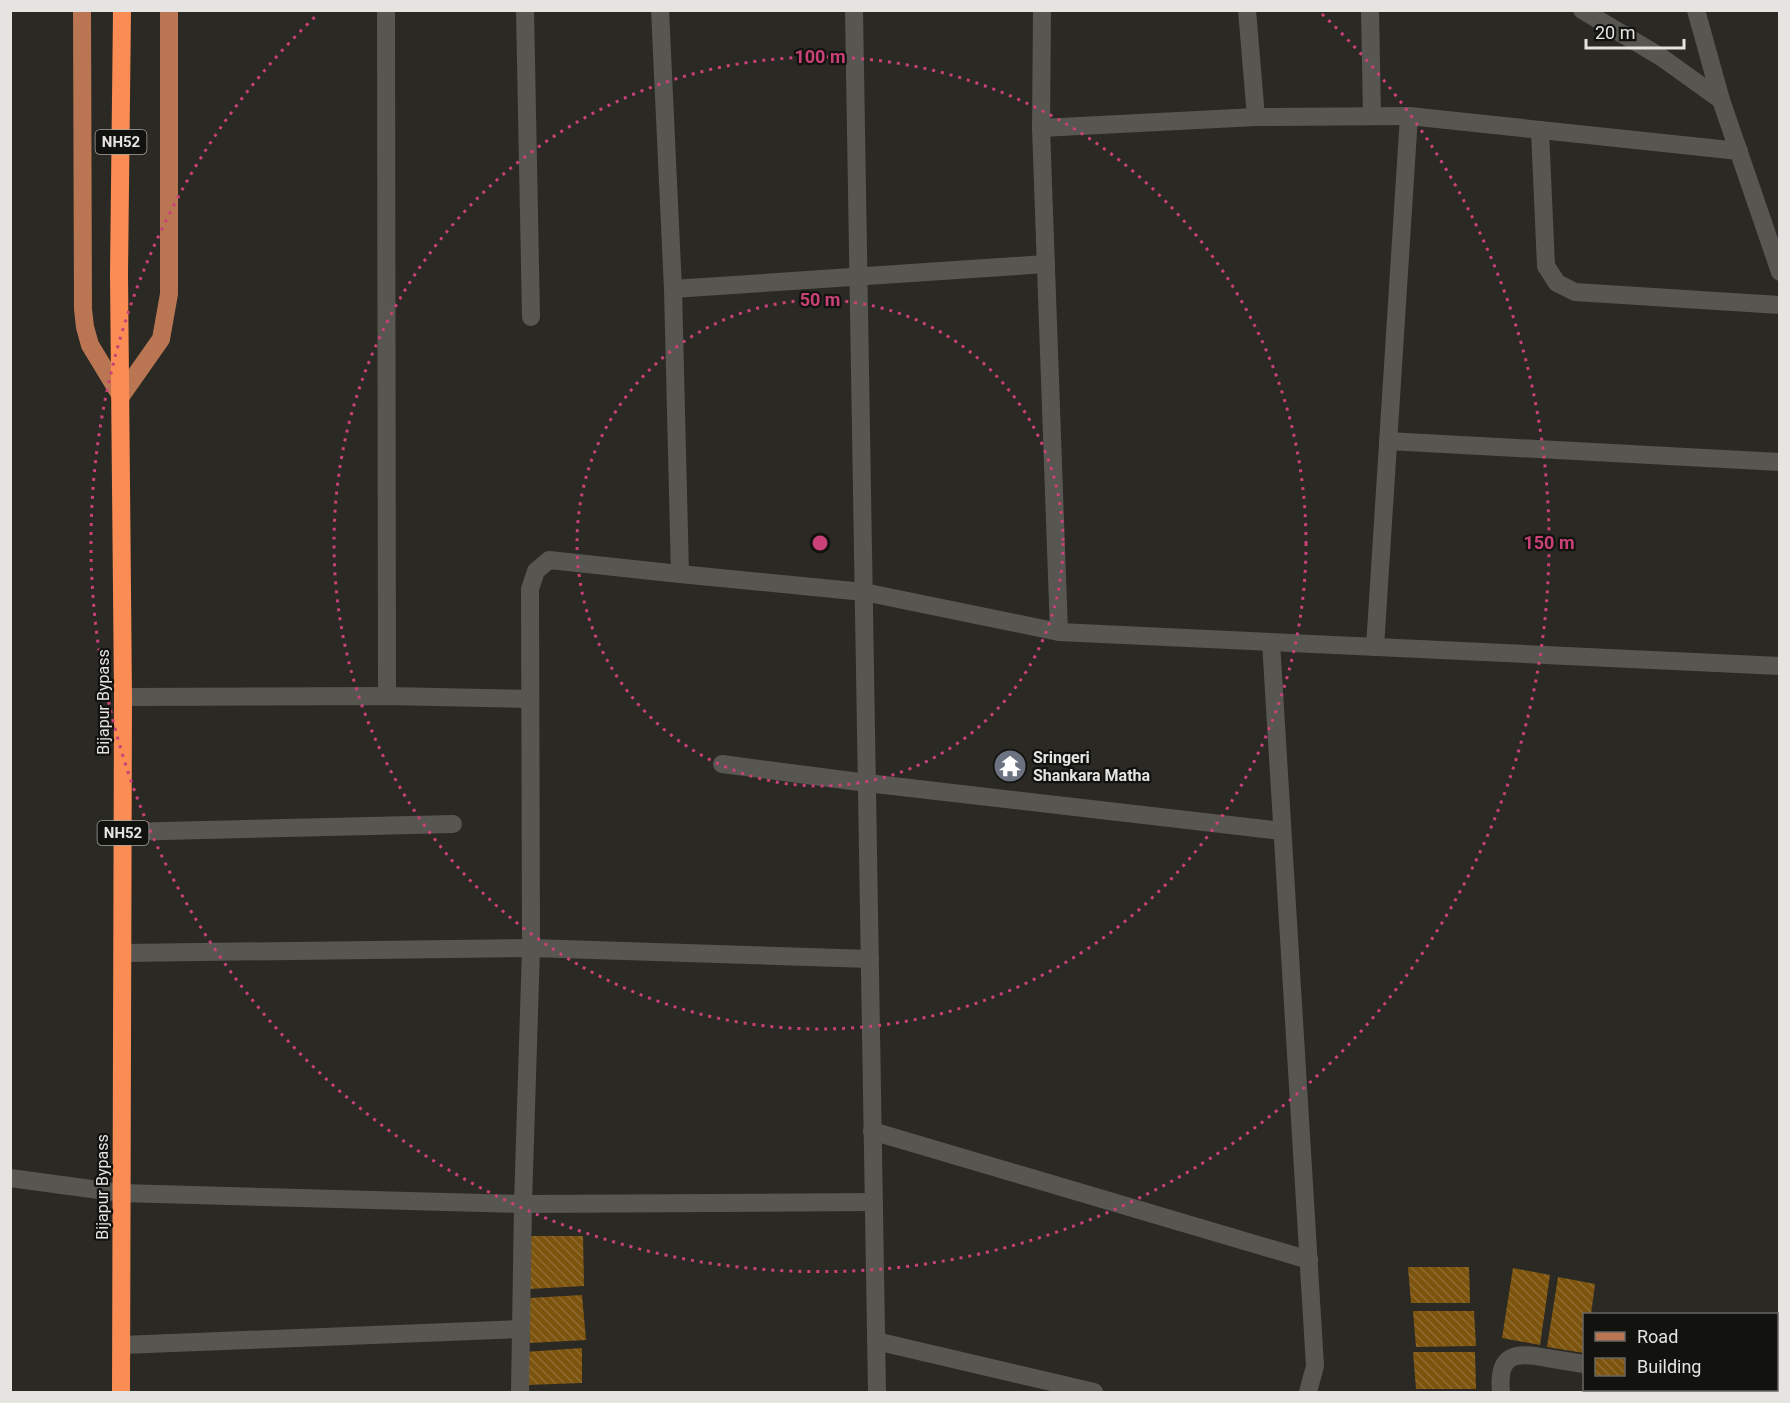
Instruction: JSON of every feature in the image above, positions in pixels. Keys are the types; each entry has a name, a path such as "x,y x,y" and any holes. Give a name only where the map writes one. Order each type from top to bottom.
{"highway":[{"name":"Bijapur Bypass","path":"122,10 120,274 123,697 122,1392"}],"main road":[{"path":"82,10 83,309 90,345 121,396 161,339 170,294 169,10"}],"street":[{"path":"386,10 387,696"},
{"path":"525,10 531,317"},
{"path":"660,10 673,289 680,574"},
{"path":"854,10 877,1392"},
{"path":"1042,10 1041,128 1059,632"},
{"path":"1247,10 1256,117"},
{"path":"1370,10 1372,116"},
{"path":"1582,10 1661,57 1721,100"},
{"path":"1696,10 1721,100 1779,272"},
{"path":"1041,128 1256,117 1409,116 1739,152"},
{"path":"1375,647 1409,116"},
{"path":"1540,130 1546,266 1557,283 1575,292 1779,305"},
{"path":"673,289 1046,264"},
{"path":"1388,441 1779,462"},
{"path":"520,1392 531,948 530,589 536,571 549,560 864,592 1059,632 1779,666"},
{"path":"1271,642 1316,1366 1308,1392"},
{"path":"123,697 387,696 530,699"},
{"path":"722,764 1282,831"},
{"path":"123,832 453,824"},
{"path":"123,953 531,948 870,959"},
{"path":"872,1131 1309,1260"},
{"path":"10,1178 121,1193 523,1204 874,1202"},
{"path":"122,1345 521,1329"},
{"path":"876,1341 1094,1392"},
{"path":"1501,1392 1499,1380 1505,1363 1516,1355 1531,1355 1583,1364"}],"building":[{"path":"531,1236 583,1236 584,1286 529,1289"},
{"path":"1408,1267 1469,1267 1470,1303 1411,1303"},
{"path":"1513,1268 1550,1275 1540,1345 1502,1338"},
{"path":"1558,1277 1595,1284 1591,1313 1583,1313 1583,1353 1547,1347"},
{"path":"582,1295 586,1340 530,1343 530,1298"},
{"path":"1413,1311 1474,1311 1476,1346 1416,1347"},
{"path":"1780,1339 1780,1389 1778,1389 1778,1342"},
{"path":"582,1348 582,1383 526,1385 525,1352"},
{"path":"1413,1352 1475,1352 1476,1389 1416,1389"}],"place":[{"name":"Sringeri Shankara Matha","path":"1010,766"}]}
